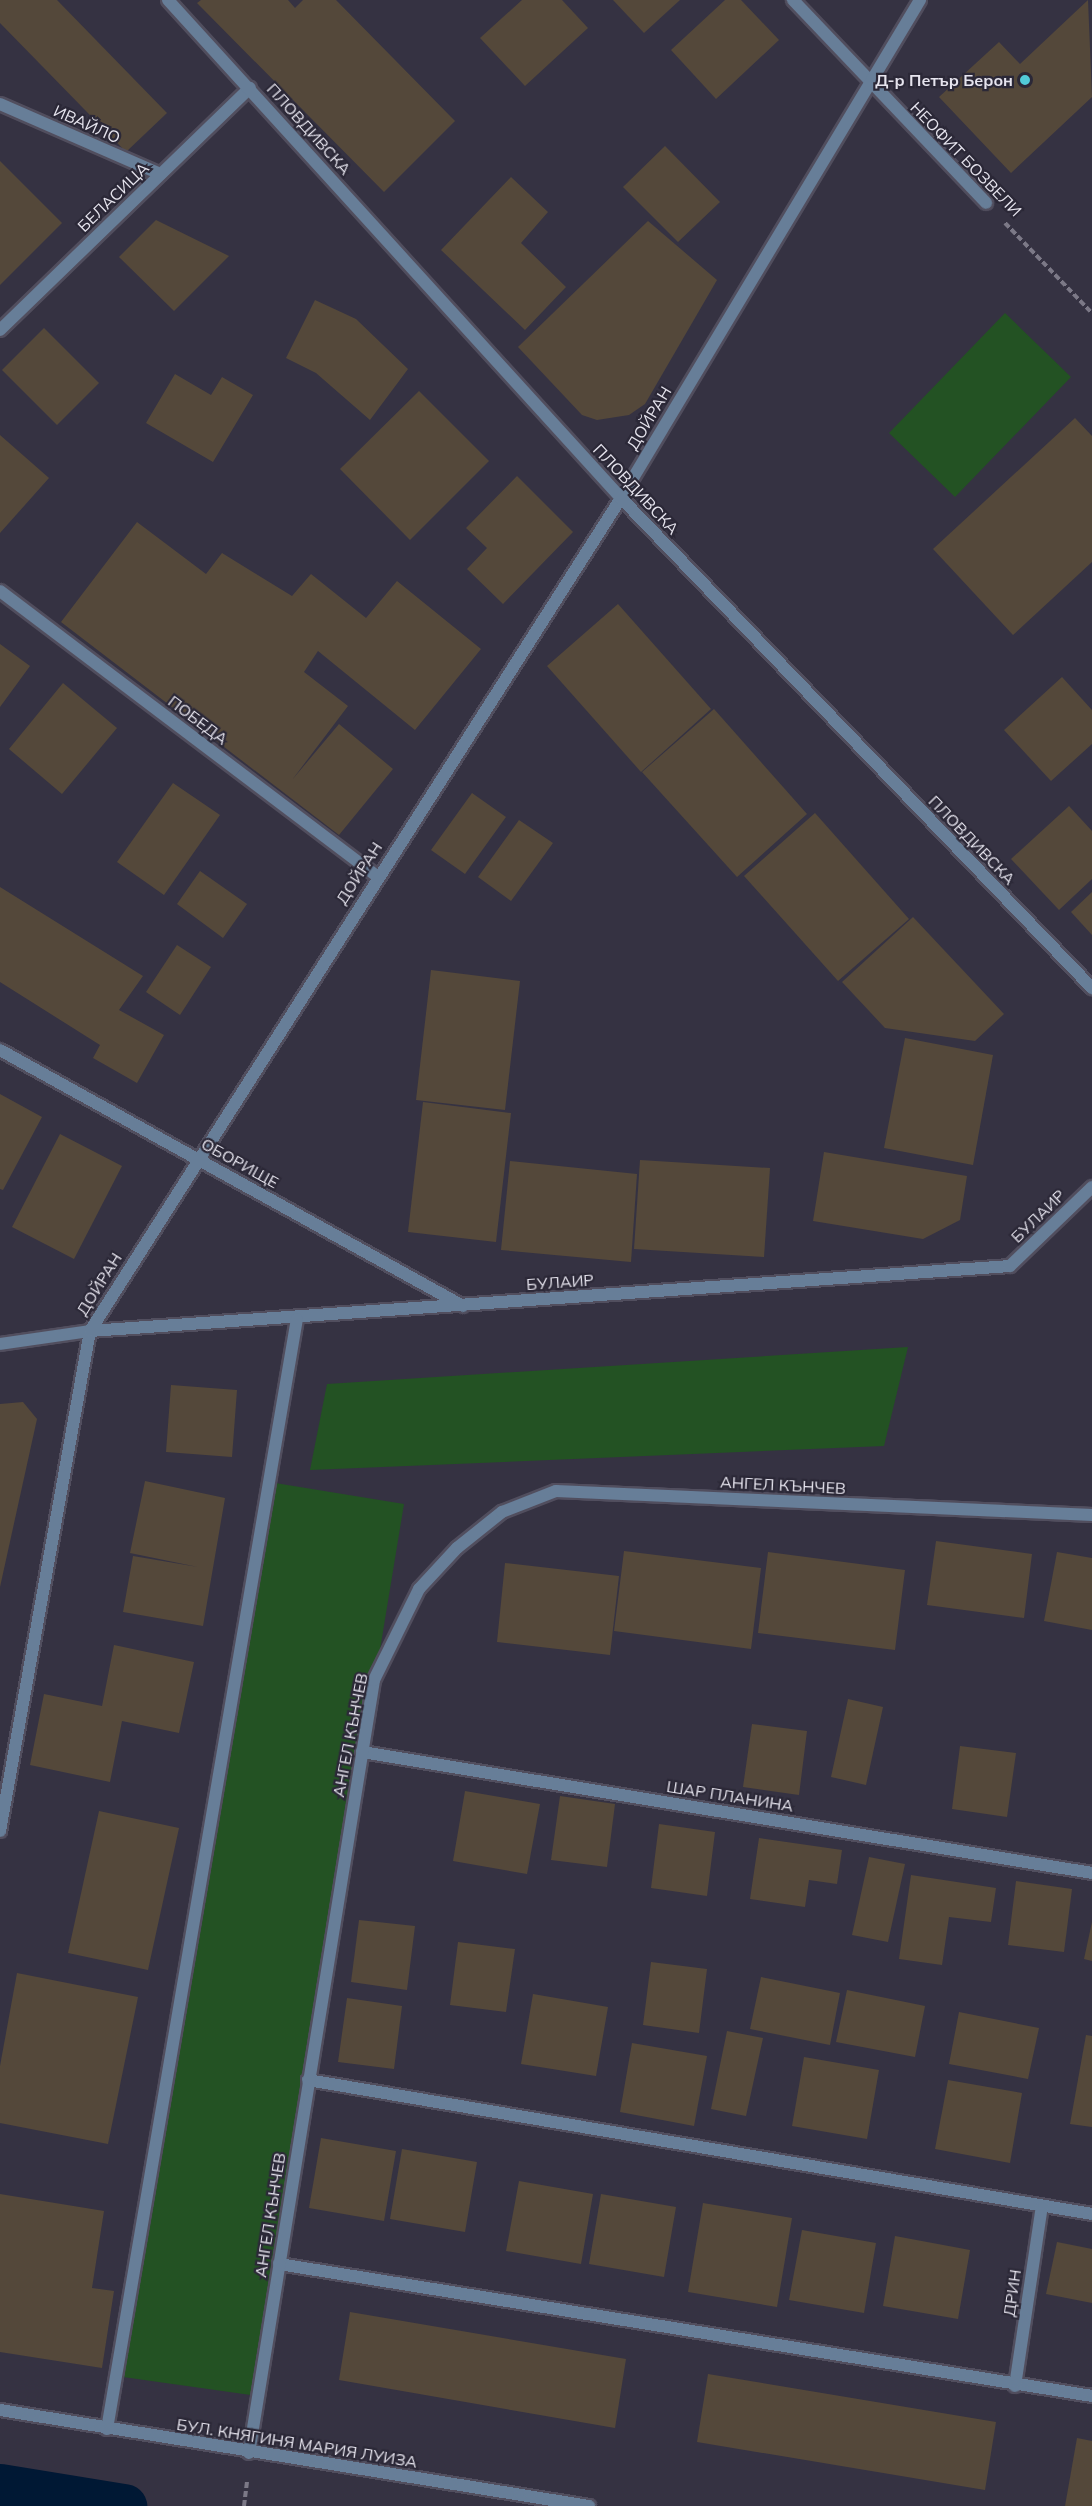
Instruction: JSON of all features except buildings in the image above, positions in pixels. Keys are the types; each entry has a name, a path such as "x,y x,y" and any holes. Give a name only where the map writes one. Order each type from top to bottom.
{"street":[{"name":"ПЛОВДИВСКА","path":"168,0 621,498 1092,988"},
{"name":"НЕОФИТ БОЗВЕЛИ","path":"794,0 869,83 986,203"},
{"name":"ДОЙРАН","path":"0,1831 90,1331 197,1158 621,498 920,0"},
{"name":"БЕЛАСИЦА","path":"0,330 250,88"},
{"name":"ИВАЙЛО","path":"0,104 160,174"},
{"name":"ПОБЕДА","path":"0,591 377,876"},
{"name":"ОБОРИЩЕ","path":"0,1050 463,1306"},
{"name":"БУЛАИР","path":"0,1344 90,1331 297,1319 1010,1266 1092,1187"},
{"path":"107,2429 297,1319"},
{"name":"АНГЕЛ КЪНЧЕВ","path":"249,2453 374,1680 419,1589 457,1548 502,1512 556,1491 1092,1515"},
{"name":"ШАР ПЛАНИНА","path":"362,1752 1092,1873"},
{"path":"308,2080 1092,2214"},
{"name":"ДРИН","path":"1015,2386 1041,2206"},
{"path":"279,2264 1015,2386 1092,2396"},
{"name":"БУЛ. КНЯГИНЯ МАРИЯ ЛУИЗА","path":"0,2410 249,2453 589,2506"}],"path":[{"name":"НЕОФИТ БОЗВЕЛИ","path":"986,203 1092,313"},
{"path":"244,2506 245,2500"}],"green space":[{"path":"1005,313 1071,377 955,497 889,433"},
{"path":"908,1347 884,1446 310,1470 327,1384"},
{"path":"269,1482 404,1504 257,2396 116,2376"}],"waterway":[{"path":"0,2486 124,2506"}],"place":[{"name":"Д-р Петър Берон","path":"1025,80"}]}
